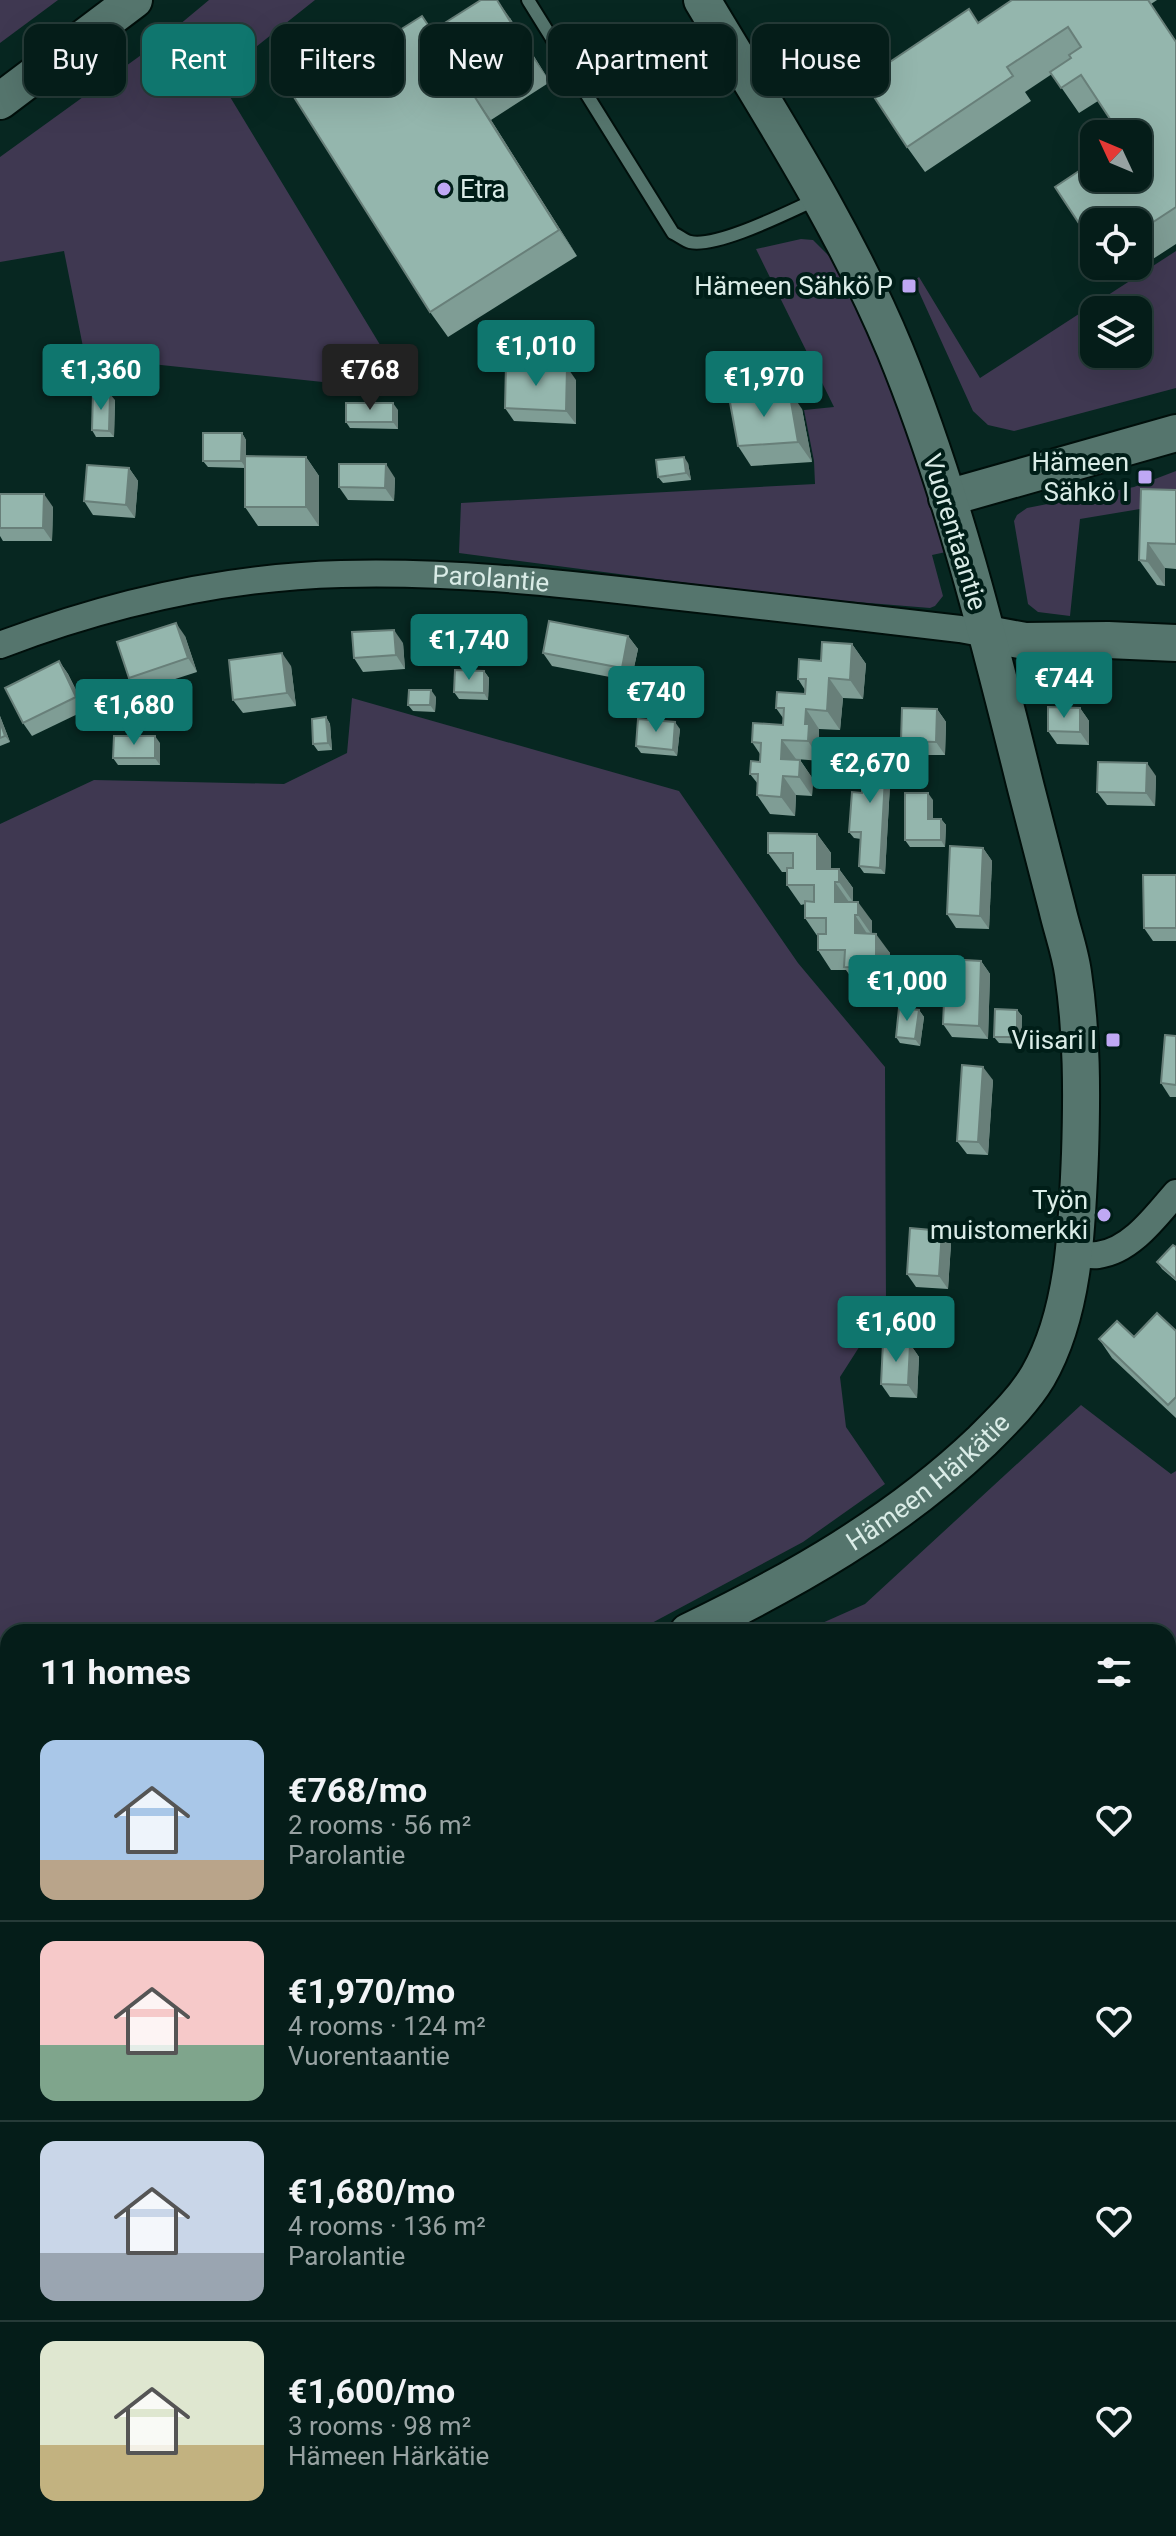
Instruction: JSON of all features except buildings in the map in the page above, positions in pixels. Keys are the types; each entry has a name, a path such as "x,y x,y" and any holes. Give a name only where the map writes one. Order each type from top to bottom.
{"main road":[{"path":"0,101 134,0"},
{"name":"Vuorentaantie","path":"702,0 849,252 895,351 947,498 987,634 1072,968 1080,1026 1082,1083 1078,1210 1073,1252"},
{"path":"947,498 1176,433"},
{"path":"987,634 1025,641 1176,643"},
{"name":"Hämeen Härkätie","path":"704,1624 833,1556 893,1515 963,1459 1012,1411 1036,1379 1051,1349 1062,1319 1073,1252"}],"street":[{"name":"Parolantie","path":"0,645 108,610 195,590 339,574 420,573 521,579 987,634"},
{"path":"1073,1252 1096,1256 1117,1250 1153,1220 1176,1193"}],"lane":[{"path":"528,0 673,233 690,242 715,239 745,231 819,198"}],"shaded area":[{"path":"0,0 58,0 24,24 0,43"},
{"path":"209,0 315,0 285,24 271,24 271,35 255,48 255,24 180,24"},
{"path":"142,54 142,96 229,96 408,391 85,357 64,251 0,262 0,157 84,96 126,96 126,66"},
{"path":"801,239 813,240 833,260 884,370 919,463 946,552 932,555 943,596 935,606 795,597 459,553 461,503 815,484 804,410 834,407 756,249"},
{"path":"1176,251 1176,388 1014,431 988,425 973,411 914,281 919,277 980,378 1080,313 1080,368 1152,368 1152,296 1107,296 1131,280 1152,280 1152,267"},
{"path":"1176,471 1176,503 1080,519 1070,616 1038,612 1028,604 1014,521 1017,515 1027,508 1134,487"},
{"path":"352,698 679,791 798,963 885,1067 886,1305 840,1377 846,1427 885,1484 803,1542 650,1624 0,1624 0,824 94,780 284,784 347,753"},
{"path":"1081,1405 1171,1474 1176,1471 1176,1624 820,1624 865,1604"}],"place":[{"name":"Etra","path":"444,189"},
{"name":"Hämeen Sähkö P","path":"909,286"},
{"name":"Hämeen Sähkö I","path":"1145,477"},
{"name":"Viisari I","path":"1113,1040"},
{"name":"Työn muistomerkki","path":"1104,1215"}]}
